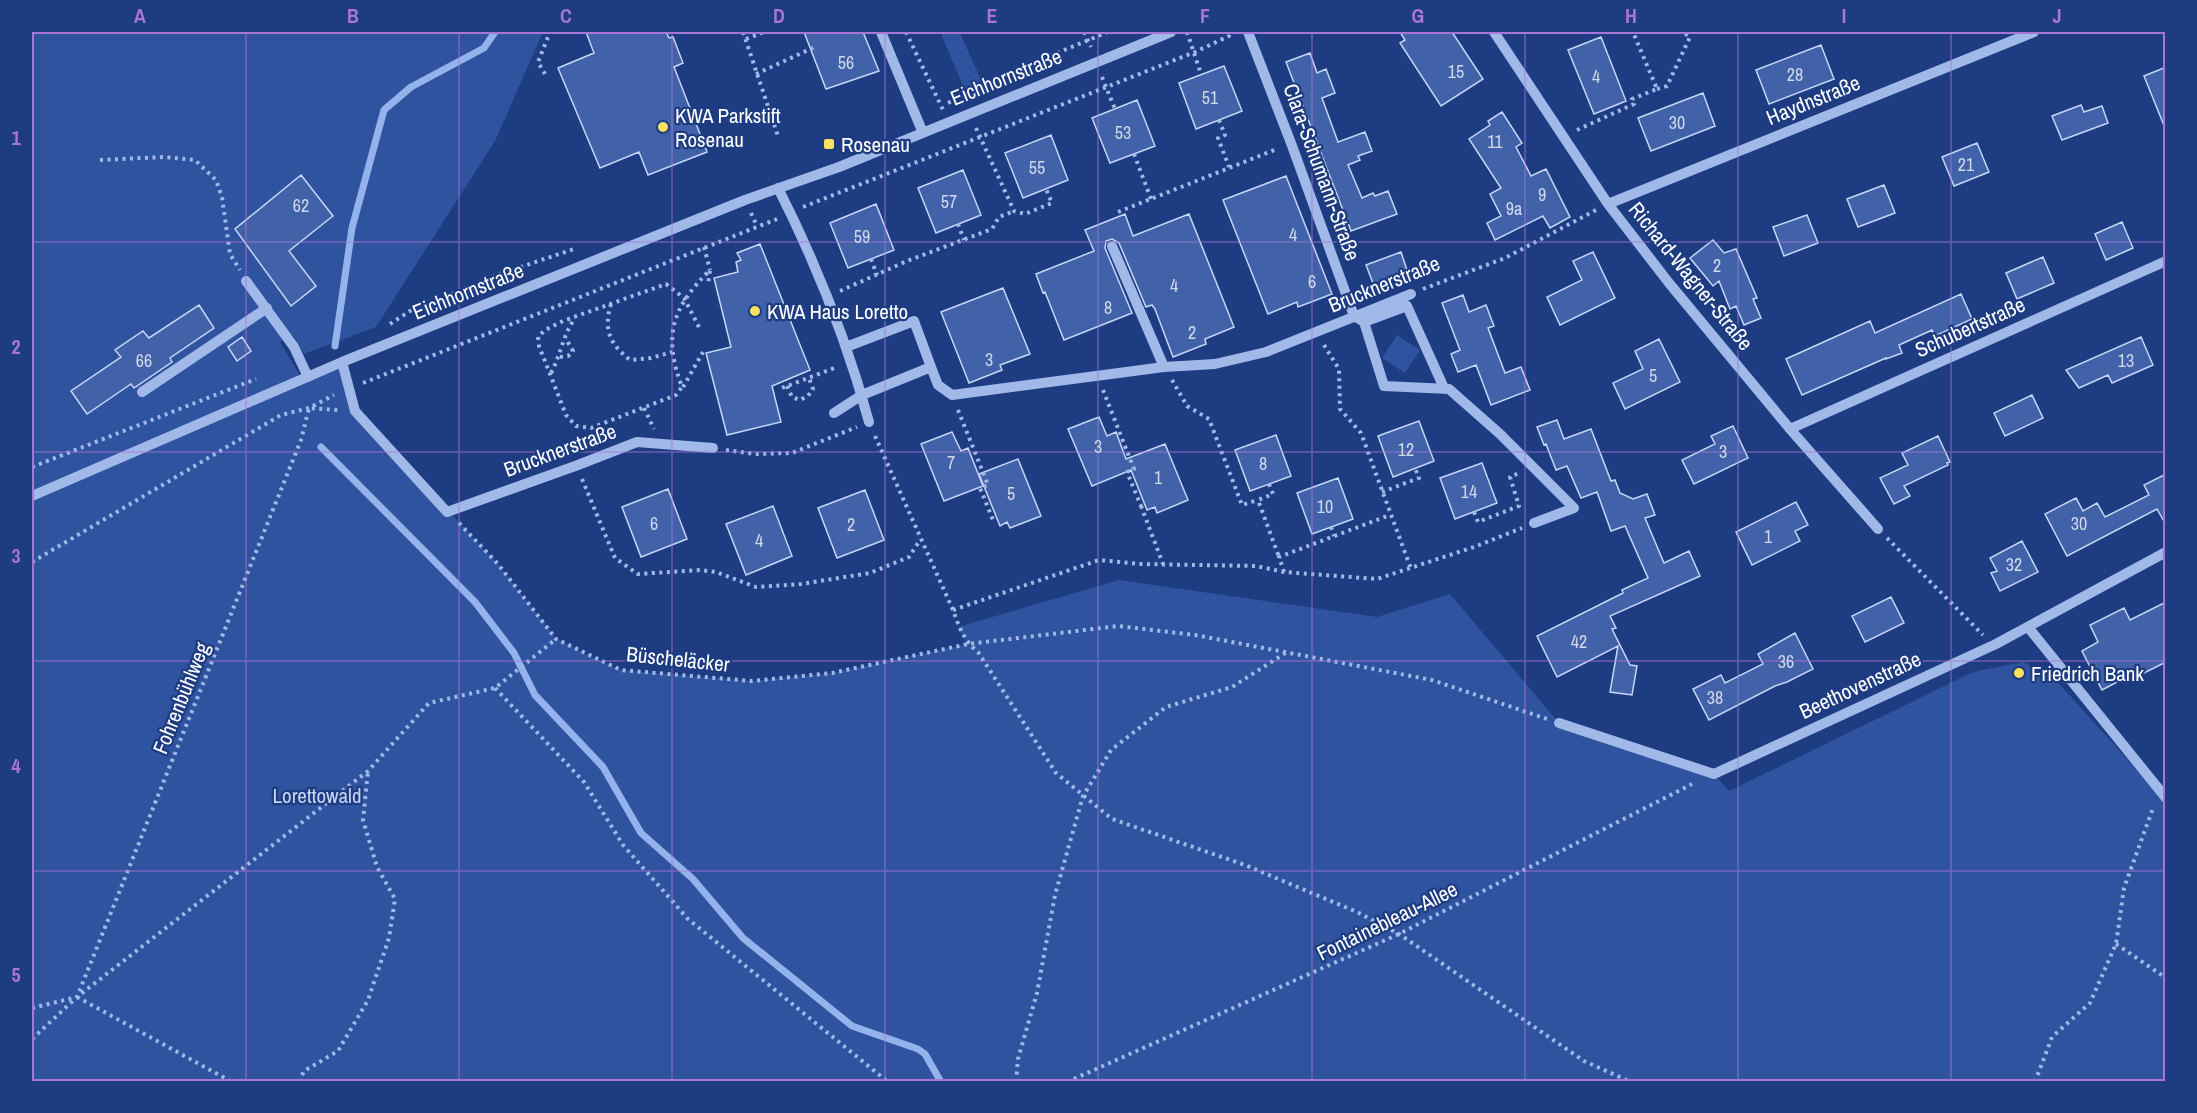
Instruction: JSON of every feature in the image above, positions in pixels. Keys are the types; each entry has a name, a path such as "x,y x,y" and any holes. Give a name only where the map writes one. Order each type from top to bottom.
{"street":[{"path":"881,32 923,133"},
{"name":"Eichhornstraße","path":"32,496 342,362 778,188 839,167 1172,32"},
{"name":"Clara-Schumann-Straße","path":"1248,32 1292,143 1354,316"},
{"name":"Richard-Wagner-Straße","path":"1494,32 1608,204 1669,283 1790,429 1878,529"},
{"name":"Haydnstraße","path":"1608,204 2026,33"},
{"path":"778,188 827,297 851,361 869,422"},
{"path":"1112,246 1164,367"},
{"name":"Schubertstraße","path":"1790,429 2166,261"},
{"path":"246,281 294,347 308,377"},
{"name":"Brucknerstraße","path":"952,395 1164,367 1215,364 1266,352 1411,294"},
{"path":"1365,322 1407,306 1444,387"},
{"path":"142,392 267,308"},
{"path":"1354,316 1365,322 1384,386 1449,389 1500,434 1574,508 1534,523"},
{"path":"846,347 914,321 938,385 952,395"},
{"path":"342,362 355,411 447,512"},
{"path":"834,413 862,395 931,367"},
{"name":"Brucknerstraße","path":"447,512 637,442 713,448"},
{"name":"Beethovenstraße","path":"1714,774 1996,644 2166,552"},
{"path":"2028,627 2163,795"},
{"path":"1559,723 1714,774"}],"path":[{"path":"544,74 538,62 550,32"},
{"path":"743,32 778,136"},
{"path":"746,39 764,32"},
{"path":"906,32 941,106"},
{"path":"917,117 999,77 1108,32"},
{"path":"1187,32 1202,74"},
{"path":"790,212 1195,52 1229,36 1230,32"},
{"path":"1633,32 1657,89"},
{"path":"1562,136 1634,104 1632,99 1667,86 1690,37 1683,32"},
{"path":"756,74 815,47"},
{"path":"1097,61 1115,109"},
{"path":"969,113 1014,211"},
{"path":"1219,120 1225,135 1218,138 1229,167"},
{"path":"1118,212 1292,143"},
{"path":"1134,154 1150,199"},
{"path":"100,160 164,157 195,160 205,168 216,180 222,196 230,254 246,281"},
{"path":"827,297 907,261 992,229 999,217 1014,211 1025,214 1052,203 1046,189"},
{"name":"Brucknerstraße","path":"1411,294 1504,258 1608,204"},
{"path":"958,224 964,240"},
{"path":"32,562 281,415 309,408 349,388 757,226"},
{"path":"383,329 410,311 501,274 585,245"},
{"path":"704,247 710,270 708,285"},
{"path":"871,259 877,275"},
{"path":"682,387 675,367 671,343 676,319 684,298 710,270"},
{"path":"699,327 684,298 666,284 575,317 545,330 538,337 539,346 566,415 576,426 591,428 676,395 703,352"},
{"path":"611,304 607,317 609,335 616,349 630,360 651,358 672,352"},
{"path":"560,357 568,356 573,351 565,332 575,317"},
{"path":"1318,333 1339,369 1340,409 1361,434 1411,569"},
{"path":"551,373 560,357 560,349 566,338"},
{"path":"782,388 851,361"},
{"path":"1164,367 1187,406 1209,419 1242,505 1273,494 1269,484"},
{"path":"1097,375 1134,469 1127,472 1143,505 1163,564"},
{"path":"32,467 265,376"},
{"path":"787,386 792,397 800,400 808,396 813,389 808,378"},
{"path":"952,395 980,471 988,485 981,488 993,520 997,519"},
{"path":"309,408 355,411"},
{"name":"Fohrenbühlweg","path":"77,997 301,440 309,408"},
{"path":"713,448 755,454 792,453 869,422 953,610 958,627 968,644 978,652 1056,773 1112,819 1245,865 1357,912 1399,934 1584,1061 1630,1082"},
{"path":"578,465 615,558 638,574 700,570 716,572 756,586 801,584 876,571 909,557 921,540"},
{"path":"1474,512 1478,522 1519,506 1510,477 1533,467"},
{"path":"1382,492 1419,478 1416,468"},
{"path":"1258,500 1284,572"},
{"name":"Büscheläcker","path":"447,512 498,564 556,639 621,670 752,681 832,673 968,644 1118,626 1195,635 1432,680 1559,723"},
{"path":"1279,557 1390,515"},
{"path":"953,610 1099,560 1256,566 1284,572 1377,579 1411,569 1534,523"},
{"path":"1331,527 1334,536"},
{"path":"1878,529 1986,639 1996,644"},
{"path":"32,1040 77,997 368,771 429,703 495,688 556,639"},
{"path":"1016,1082 1018,1059 1037,993 1055,895 1083,796 1111,750 1166,707 1232,687 1288,652"},
{"path":"495,688 584,782 622,845 688,919 888,1082"},
{"path":"299,1082 304,1071 338,1051 368,1000 389,938 395,900 377,867 363,820 368,771"},
{"name":"Fontainebleau-Allee","path":"1067,1082 1399,934 1714,774"},
{"path":"2035,1082 2052,1037 2090,1003 2116,944 2124,888 2163,795"},
{"path":"2116,944 2166,978"},
{"path":"32,1008 77,997 232,1082"}],"green space":[{"name":"Lorettowald","path":"32,32 543,32 495,141 376,327 304,354 292,334 280,342 302,379 342,362 355,411 498,564 556,638 592,657 621,670 751,681 832,673 967,644 958,627 1119,580 1377,617 1450,594 1559,723 1714,774 1729,791 1973,672 2023,662 2053,677 2165,801 2165,1081 32,1081"},
{"path":"940,32 963,32 960,33 986,91 968,97"},
{"path":"1397,335 1420,350 1405,373 1382,358"}],"building":[{"name":"KWA Parkstift Rosenau","path":"586,32 666,32 669,38 673,37 683,63 674,67 707,152 648,175 639,152 600,168 558,68 594,53"},
{"path":"804,32 863,32 879,71 826,89"},
{"path":"1400,32 1452,32 1483,79 1441,106 1400,43 1405,40"},
{"path":"1601,37 1626,101 1594,114 1568,50"},
{"path":"1821,45 1834,79 1769,104 1756,70"},
{"path":"1310,53 1317,73 1326,69 1335,93 1322,98 1338,142 1365,132 1372,151 1358,156 1360,160 1348,165 1362,198 1373,193 1375,196 1388,191 1397,214 1351,231 1286,62"},
{"path":"1224,66 1242,111 1196,129 1179,83"},
{"path":"2166,67 2166,128 2165,128 2144,76"},
{"path":"1703,93 1715,126 1651,151 1638,118"},
{"path":"1137,100 1155,146 1110,163 1092,118"},
{"path":"2081,105 2084,112 2102,106 2108,123 2062,140 2052,116"},
{"path":"1502,112 1522,143 1516,147 1531,176 1546,169 1570,217 1550,228 1543,216 1495,240 1487,223 1501,216 1490,194 1501,188 1469,139 1490,125 1488,121"},
{"path":"1051,135 1068,180 1023,198 1005,153"},
{"path":"1977,143 1989,172 1954,186 1942,157"},
{"path":"963,170 981,215 936,233 918,188"},
{"path":"301,175 333,216 289,251 316,286 291,306 235,229"},
{"path":"1286,176 1332,294 1298,307 1297,302 1268,314 1223,200"},
{"path":"1884,185 1895,213 1858,227 1847,199"},
{"path":"876,204 894,250 848,268 830,223"},
{"path":"1125,214 1133,236 1189,214 1234,327 1205,339 1206,344 1173,357 1155,309 1152,305 1146,307 1119,243 1112,239 1106,241 1105,248 1132,313 1064,340 1036,274 1094,251 1085,230"},
{"path":"1807,215 1818,243 1784,256 1773,227"},
{"path":"2122,222 2133,248 2106,260 2095,234"},
{"path":"1713,240 1724,253 1736,249 1757,298 1753,299 1761,318 1744,325 1736,306 1730,309 1719,281 1713,286 1690,258"},
{"name":"KWA Haus Loretto","path":"760,244 810,370 772,386 781,422 727,435 706,353 731,347 714,278 738,272 736,262 741,260 737,253"},
{"path":"1401,252 1410,279 1376,291 1366,265"},
{"path":"1593,252 1615,298 1560,325 1547,297 1582,280 1573,261"},
{"path":"2043,257 2054,283 2017,299 2006,273"},
{"path":"1003,288 1030,354 1000,365 1002,370 969,383 941,312"},
{"path":"1961,294 1972,319 1935,336 1932,330 1899,345 1902,353 1802,395 1786,359 1870,321 1875,333"},
{"path":"1463,295 1469,312 1486,305 1494,326 1488,328 1505,373 1521,367 1530,390 1491,405 1476,365 1458,372 1451,354 1460,350 1442,303"},
{"path":"199,305 214,328 170,358 172,362 134,388 131,384 87,414 71,391 121,357 115,350 143,331 149,338"},
{"path":"242,337 251,351 237,361 228,347"},
{"path":"2141,337 2153,365 2112,383 2108,375 2079,388 2066,370"},
{"path":"1659,339 1680,382 1625,409 1613,383 1643,369 1635,351"},
{"path":"2032,395 2043,418 2005,436 1994,413"},
{"path":"1099,417 1107,436 1116,432 1126,459 1165,444 1188,500 1157,513 1155,507 1147,510 1131,470 1092,486 1068,429"},
{"path":"1557,420 1564,439 1591,429 1611,481 1615,480 1620,493 1633,499 1647,494 1655,515 1645,518 1664,563 1689,551 1700,576 1610,616 1616,628 1612,629 1630,665 1637,666 1632,695 1610,692 1618,646 1557,677 1537,636 1648,578 1625,526 1611,531 1597,492 1581,498 1567,466 1556,470 1537,427"},
{"path":"1419,421 1434,461 1393,477 1378,436"},
{"path":"1733,426 1748,458 1694,484 1682,460 1715,444 1711,436"},
{"path":"952,432 961,451 968,448 983,486 944,501 921,444"},
{"path":"1276,435 1291,476 1250,491 1235,450"},
{"path":"1938,436 1950,462 1904,486 1910,496 1894,504 1880,478 1908,465 1902,453"},
{"path":"1018,459 1041,516 1010,528 1007,522 1000,526 979,474"},
{"path":"1482,463 1497,503 1455,519 1440,478"},
{"path":"2166,474 2166,525 2157,509 2067,556 2045,514 2076,498 2083,511 2097,503 2105,517 2149,495 2144,485"},
{"path":"1338,478 1353,519 1312,534 1297,493"},
{"path":"668,489 687,539 641,557 622,507"},
{"path":"865,490 884,540 837,558 818,508"},
{"path":"1796,502 1808,525 1795,531 1800,541 1752,565 1736,532"},
{"path":"773,506 792,556 746,575 726,524"},
{"path":"2022,541 2038,572 2000,591 1991,573 1997,571 1990,558"},
{"path":"1891,597 1904,623 1865,642 1852,616"},
{"path":"2166,602 2166,662 2140,675 2138,671 2102,690 2082,651 2098,642 2090,625 2124,608 2130,620"},
{"path":"1795,633 1813,669 1709,720 1693,689 1721,675 1725,683 1763,664 1758,654"}],"waterway":[{"path":"335,346 352,228 384,110 411,87 484,48 495,32"},
{"path":"321,447 475,602 514,653 535,695 603,767 641,833 693,879 743,938 852,1026 918,1049 925,1054 941,1082"}],"place":[{"name":"KWA Parkstift Rosenau","path":"663,127"},
{"name":"Rosenau","path":"829,144"},
{"name":"KWA Haus Loretto","path":"755,311"},
{"name":"Friedrich Bank","path":"2019,673"}]}
